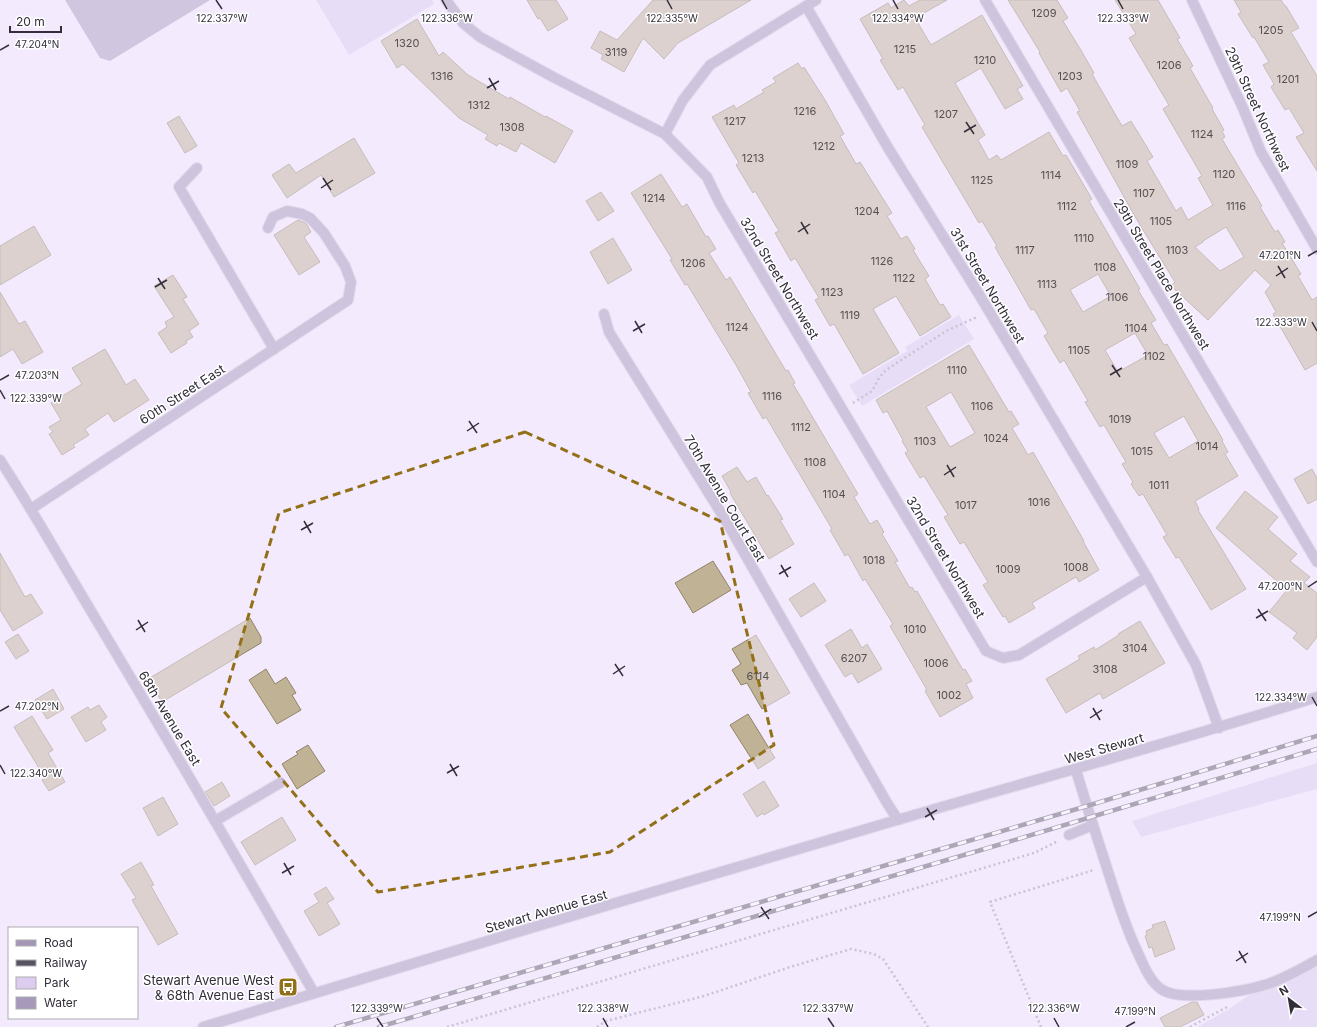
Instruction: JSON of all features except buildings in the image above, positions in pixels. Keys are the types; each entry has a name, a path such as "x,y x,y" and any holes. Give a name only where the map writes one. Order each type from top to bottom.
{"street":[{"name":"32nd Street Northwest","path":"446,0 463,23 480,37 553,77 665,134 707,177 719,202 986,651 1003,658 1019,655 1147,577"},
{"path":"665,134 683,100 710,66 816,0"},
{"name":"29th Street Place Northwest","path":"985,0 1317,562"},
{"name":"29th Street Northwest","path":"1192,0 1242,106 1261,152 1317,249"},
{"name":"31st Street Northwest","path":"806,6 887,146 989,312 1147,577"},
{"path":"197,168 179,187 274,349"},
{"name":"60th Street East","path":"31,508 348,300 351,282 345,266 324,233 310,218 302,214 287,211 273,217 268,228"},
{"name":"70th Avenue Court East","path":"604,314 609,332 726,521 886,803 898,820"},
{"name":"68th Avenue East","path":"0,460 31,508 216,821 314,993"},
{"path":"1147,577 1196,665 1219,728"},
{"name":"West Stewart","path":"898,820 1076,770 1219,728 1317,697"},
{"path":"1076,770 1123,920 1146,971 1160,988 1168,993 1181,995 1196,995 1253,988 1284,978 1317,960"},
{"path":"216,821 280,783"},
{"name":"Stewart Avenue East","path":"203,1027 898,820"},
{"path":"1069,835 1093,825"}],"path":[{"path":"843,410 872,391 879,378 886,370 946,331 989,312"},
{"path":"447,1027 1034,853 1069,835"},
{"path":"1041,1027 990,902 1106,866"},
{"path":"597,1027 606,1021 704,996 790,966 851,949 874,954 883,959 928,1027"},
{"path":"1190,1027 1229,1006"}],"highlighted area":[{"path":"525,432 720,521 774,745 610,852 378,892 221,708 279,513"}],"green space":[{"path":"316,0 432,0 434,4 349,55"},
{"path":"959,315 974,339 862,406 849,385 907,351 905,347"},
{"path":"1317,763 1317,789 1141,837 1132,821"},
{"path":"1317,964 1317,1027 1197,1027 1229,1009 1255,991"}],"water":[{"path":"65,0 210,0 110,61 100,58"}],"railway":[{"path":"336,1027 1087,806 1317,736"},
{"path":"379,1027 998,845 1317,749"}],"place":[{"name":"Stewart Avenue West & 68th Avenue East","path":"288,987"}]}
